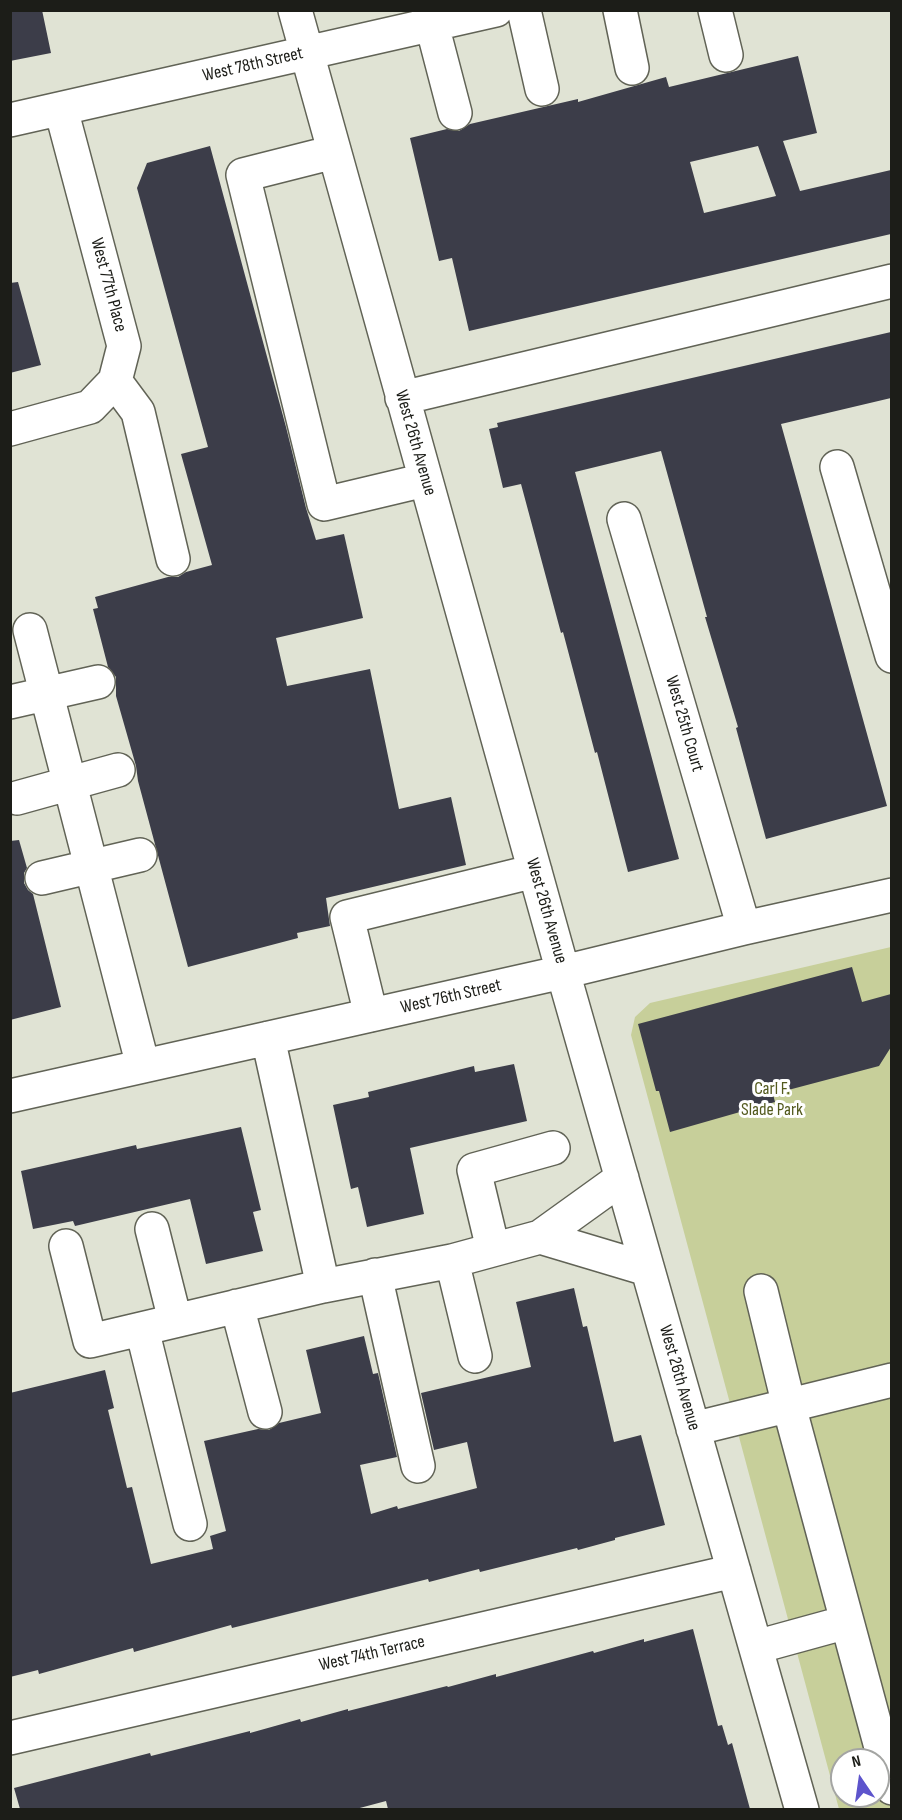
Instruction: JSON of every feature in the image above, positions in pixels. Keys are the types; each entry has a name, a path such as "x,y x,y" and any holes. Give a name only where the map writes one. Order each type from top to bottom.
{"street":[{"name":"West 26th Avenue","path":"295,10 563,972 802,1809"},
{"name":"West 78th Street","path":"10,120 496,10"},
{"path":"524,10 542,89"},
{"path":"620,10 632,68"},
{"path":"715,10 726,55"},
{"path":"432,25 454,113"},
{"name":"West 77th Place","path":"10,429 90,407 115,381 124,346 61,108"},
{"path":"334,152 243,175 324,504 425,480"},
{"path":"402,398 891,281"},
{"path":"115,381 138,412 173,559"},
{"path":"837,467 891,657"},
{"name":"West 25th Court","path":"624,519 744,928"},
{"path":"30,630 142,1066"},
{"path":"10,702 98,682"},
{"path":"17,798 118,770"},
{"path":"42,878 140,855"},
{"path":"371,1015 347,917 535,871"},
{"name":"West 76th Street","path":"10,1096 563,972 891,895"},
{"path":"268,1038 323,1286"},
{"path":"493,1249 474,1170 553,1148"},
{"path":"66,1246 90,1341 323,1286 452,1261 540,1237 622,1178"},
{"path":"152,1229 175,1320"},
{"path":"540,1237 648,1269"},
{"path":"452,1261 475,1356"},
{"path":"375,1275 418,1466"},
{"path":"761,1291 789,1406 891,1788"},
{"path":"237,1306 265,1412"},
{"path":"142,1329 190,1524"},
{"path":"693,1429 891,1380"},
{"name":"West 74th Terrace","path":"10,1738 734,1570"},
{"path":"756,1647 847,1622"}],"green space":[{"name":"Carl F. Slade Park","path":"891,947 891,1809 839,1809 890,1808 890,1748 830,1748 830,1776 631,1035 635,1017 650,1003"}],"building":[{"path":"10,10 42,10 51,53 10,61"},
{"path":"798,56 817,133 783,141 800,191 891,170 891,234 469,331 452,258 439,261 410,138 447,129 459,131 470,124 578,99 578,102 666,77 669,87","holes":["758,146 776,196 704,213 690,162"]},
{"path":"210,146 316,540 344,534 363,618 276,638 287,686 370,669 399,809 451,797 466,865 326,898 330,926 297,933 298,938 188,967 116,696 116,677 108,667 93,609 98,608 95,597 168,577 178,577 186,572 212,565 181,454 208,447 137,188 147,163"},
{"path":"18,282 41,365 10,373 10,283"},
{"path":"891,332 891,398 781,424 887,806 766,839 736,728 738,727 705,617 707,617 661,451 575,472 679,859 628,872 597,752 595,753 521,484 503,488 489,429 498,427 497,423"},
{"path":"19,840 27,868 24,873 24,883 33,894 61,1007 10,1020 10,841"},
{"path":"852,967 862,1002 891,994 891,1047 879,1066 773,1094 775,1102 670,1132 638,1024"},
{"path":"514,1064 527,1121 410,1148 424,1214 367,1227 358,1187 351,1189 333,1105 369,1097 368,1092 474,1066 475,1072"},
{"path":"241,1127 261,1210 253,1212 263,1251 206,1264 190,1199 75,1226 73,1221 33,1229 21,1171 136,1145 137,1149"},
{"path":"574,1288 583,1327 587,1326 614,1442 641,1435 665,1525 578,1550 577,1548 480,1572 479,1569 429,1582 428,1579 232,1628 231,1625 134,1652 133,1648 39,1674 38,1670 10,1677 10,1393 105,1370 114,1408 108,1410 127,1488 132,1487 151,1564 213,1549 210,1536 226,1531 204,1441 258,1429 269,1430 279,1423 321,1413 306,1350 364,1336 373,1374 378,1373 397,1457 360,1465 371,1514 477,1488 467,1442 434,1450 421,1393 531,1367 516,1302"},
{"path":"693,1629 718,1726 722,1725 728,1745 732,1743 750,1809 388,1809 386,1801 356,1809 20,1809 14,1788 150,1753 151,1756 300,1719 301,1722"}]}
